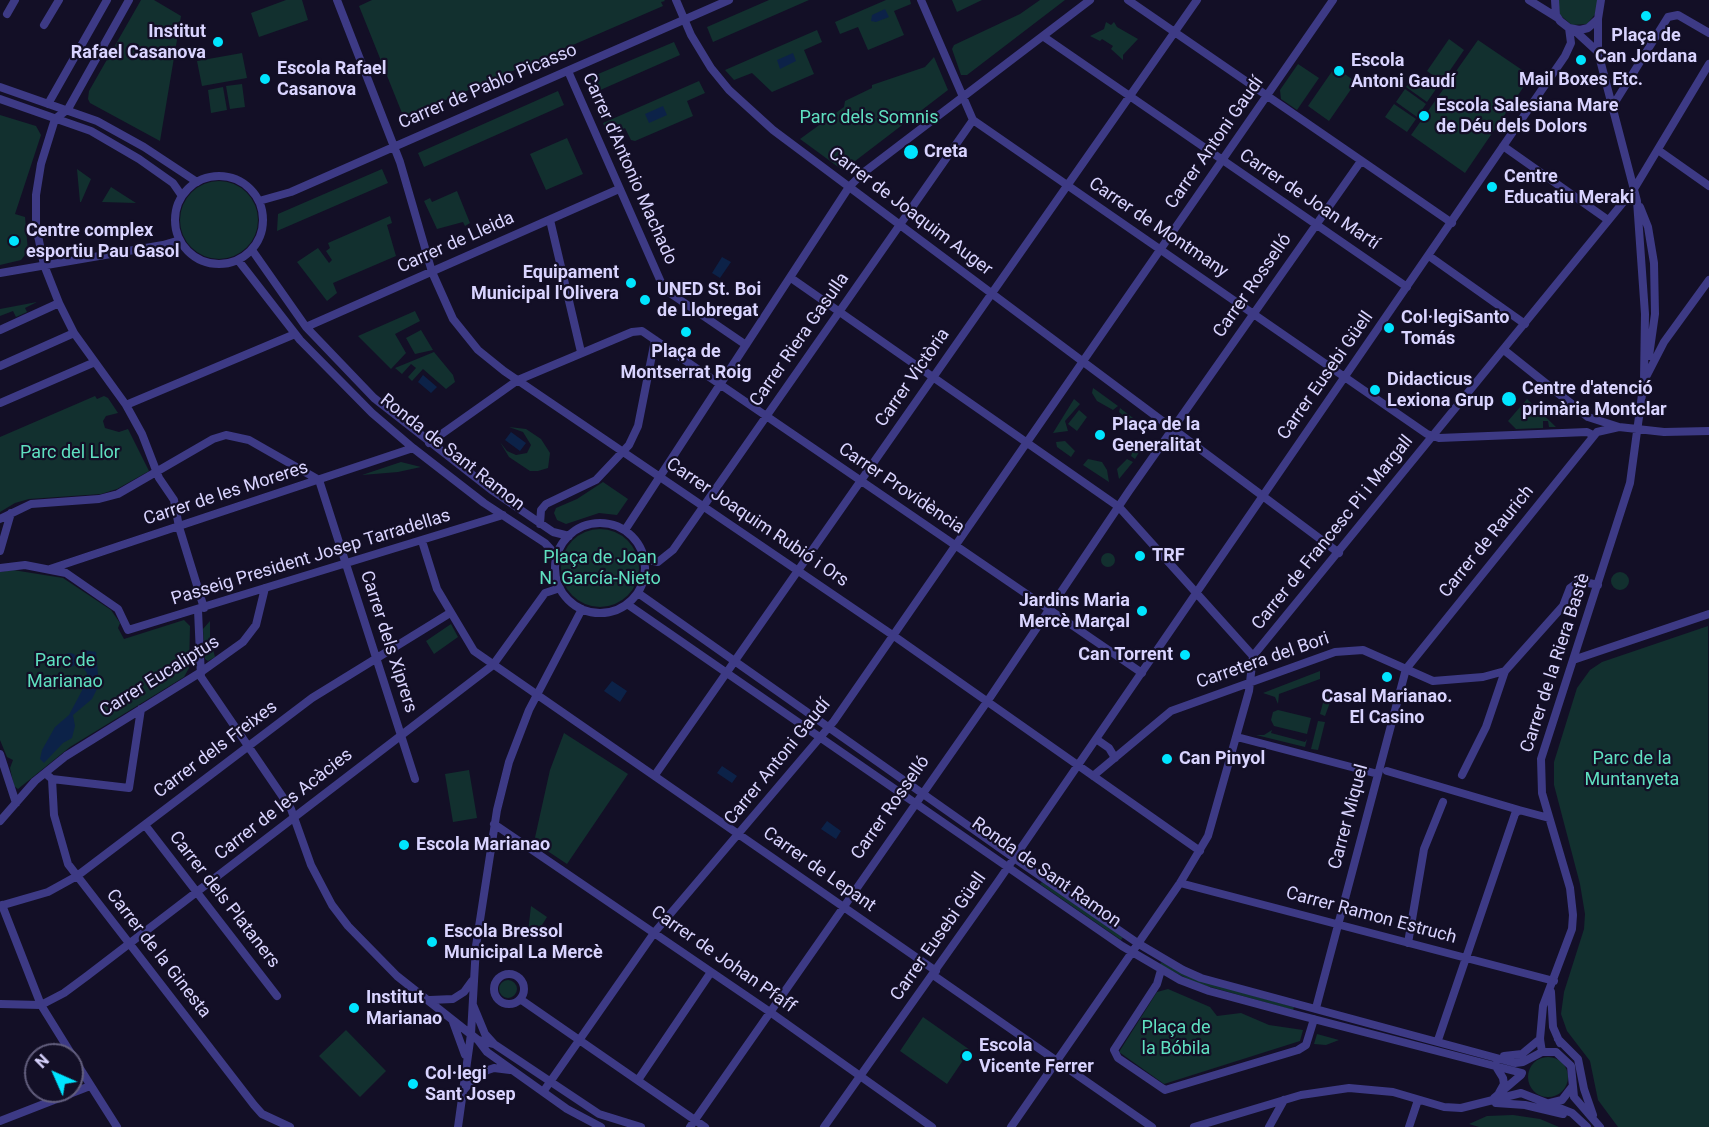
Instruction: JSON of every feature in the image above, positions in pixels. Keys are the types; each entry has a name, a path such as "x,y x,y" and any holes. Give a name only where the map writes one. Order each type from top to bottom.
{"street":[{"path":"7,14 15,0"},
{"path":"44,25 59,0"},
{"path":"48,104 107,0"},
{"path":"129,0 68,109 55,119 41,164 36,195 36,226 44,266 74,333 126,405 163,486 174,501 178,527 201,609 201,677 294,817 311,865 332,905 348,926 397,976 474,1037 488,1052 578,1116 601,1127"},
{"name":"Carrer Joaquim Rubió i Ors","path":"337,0 394,146 432,272 453,319 488,359 894,636 1200,851"},
{"name":"Carrer de Joaquim Auger","path":"676,0 701,53 729,90 773,130 1083,364"},
{"name":"Carrer de Pablo Picasso","path":"259,201 291,192 729,0"},
{"path":"921,0 965,97 973,120"},
{"path":"1128,0 1452,223"},
{"name":"Carrer Victòria","path":"656,775 1197,0"},
{"name":"Carrer Antoni Gaudí","path":"1083,364 1333,0"},
{"path":"1529,0 1571,28 1598,52"},
{"path":"1556,0 1558,19"},
{"path":"625,530 849,188 863,173 1044,37 1088,1"},
{"name":"Carrer de la Riera Bastè","path":"1542,1052 1540,1039 1543,1006 1572,929 1573,915 1570,888 1549,818 1540,778 1541,759 1630,483 1644,380 1646,314 1637,201 1598,52 1598,19 1601,1"},
{"path":"1612,107 1668,17 1678,15 1709,33"},
{"path":"1571,28 1588,28 1598,19"},
{"name":"Carrer Eusebi Güell","path":"824,1127 1014,858 1452,223 1569,50 1571,28"},
{"name":"Carrer de Joan Martí","path":"1044,37 1407,287"},
{"name":"Carrer de Francesc Pi i Margall","path":"1011,1127 1180,884 1208,836 1251,681 1253,656 1339,554 1634,189 1709,63"},
{"name":"Carrer d'Antonio Machado","path":"568,71 664,289 746,345"},
{"path":"0,87 97,121 144,147 197,182"},
{"path":"0,99 91,131 139,159 173,183 182,196"},
{"path":"48,104 55,119"},
{"name":"Carrer de Montmany","path":"973,120 1345,378 1434,437"},
{"name":"Carrer Riera Gasulla","path":"644,559 652,563 667,557 704,508 973,120"},
{"path":"1503,146 1608,220"},
{"path":"1658,150 1709,186"},
{"name":"Carrer Rosselló","path":"1172,430 1361,161"},
{"path":"218,176 234,178 249,187 259,201 263,227 252,250 238,260 220,264 202,261 187,250 180,240 175,218 182,196 197,182 218,176"},
{"name":"Carrer de Lleida","path":"306,327 619,189"},
{"path":"429,443 518,380 581,352 550,220"},
{"path":"0,273 180,240"},
{"name":"Ronda de Sant Ramon","path":"252,250 306,327 367,392 429,443 540,524 560,536 569,536"},
{"path":"1429,256 1525,324"},
{"name":"Ronda de Sant Ramon","path":"238,260 295,334 344,387 413,448 503,515 545,543 557,556"},
{"path":"791,278 1119,507 1253,656"},
{"path":"1644,380 1664,342 1707,286"},
{"path":"0,330 59,303"},
{"name":"Carrer Providència","path":"581,352 632,332 642,331 1142,673"},
{"path":"0,366 74,333"},
{"path":"126,405 295,334"},
{"path":"540,524 541,510 546,504 596,480 623,452 638,426 655,340"},
{"path":"1504,350 1590,419 1619,427 1664,432 1709,431"},
{"path":"0,403 95,362"},
{"path":"1027,444 1083,364 1339,554"},
{"path":"1590,419 1590,433"},
{"path":"1434,437 1590,433 1619,427"},
{"path":"1119,507 1172,430"},
{"name":"Carrer de Raurich","path":"1406,669 1590,433"},
{"path":"0,519 32,504 110,496 128,489 213,439 233,435 249,440 319,480"},
{"name":"Carrer Antoni Gaudí","path":"543,1092 654,933 829,728 1027,444"},
{"name":"Carrer de les Moreres","path":"50,569 413,448"},
{"name":"Carrer dels Xiprers","path":"319,480 416,779"},
{"name":"Carrer Rosselló","path":"692,1123 1119,507"},
{"path":"0,551 11,513"},
{"name":"Passeig President Josep Tarradellas","path":"50,569 66,573 108,601 118,609 128,630 503,515"},
{"path":"598,523 625,530 639,544 644,559 643,581 638,593 627,604 605,612 582,609 567,598 560,588 556,574 557,556 569,536 580,528 598,523"},
{"name":"Carrer de Lepant","path":"422,541 437,589 471,649 843,906 1152,1127"},
{"path":"0,568 25,566 50,569"},
{"path":"1462,775 1486,727 1505,671 1563,606 1570,588 1581,581 1598,585"},
{"name":"Carrer Eucaliptus","path":"0,821 16,803 75,750 234,650 251,634 260,616 265,588"},
{"name":"Carrer de les Acàcies","path":"41,1005 64,993 493,665 544,594 560,588"},
{"name":"Ronda de Sant Ramon","path":"638,593 921,794 1139,944 1201,978 1438,1040 1522,1074"},
{"name":"Ronda de Sant Ramon","path":"627,604 1007,867 1161,970 1194,986 1314,1019 1494,1061 1515,1063 1529,1059"},
{"path":"458,1127 466,1057 474,1037 471,1002 473,980 494,824 509,762 536,694 582,609"},
{"name":"Carrer dels Freixes","path":"1,905 48,892 77,876 312,698 450,613"},
{"path":"1573,660 1709,614"},
{"name":"Carretera del Bori","path":"1093,776 1166,714 1335,652 1363,650 1429,680 1483,677 1505,671"},
{"name":"Carrer Miquel","path":"1316,1008 1406,669"},
{"path":"48,776 129,788 141,709"},
{"path":"1237,737 1378,774"},
{"path":"1096,739 1109,748 1115,758"},
{"path":"0,754 16,803"},
{"path":"1387,771 1549,818"},
{"name":"Carrer de la Ginesta","path":"48,776 61,846 77,876 254,1105 262,1114 290,1127"},
{"path":"1408,943 1424,849 1443,802"},
{"path":"1438,1040 1515,814 1520,810"},
{"name":"Carrer de Johan Pfaff","path":"494,824 770,1012 932,1127"},
{"name":"Carrer dels Plataners","path":"145,825 277,996"},
{"name":"Carrer Ramon Estruch","path":"1180,884 1465,958 1552,985"},
{"path":"1,905 41,1005 65,1043"},
{"path":"1161,970 1157,984 1114,1050 1118,1058 1165,1090 1298,1050 1306,1045 1314,1019"},
{"path":"638,1080 711,972"},
{"path":"429,1000 453,999 464,992 473,980"},
{"name":"Carrer de la Riera Bastè","path":"1552,985 1551,1017 1567,1060"},
{"path":"520,999 638,1080 692,1123 705,1127"},
{"path":"471,1002 485,1034 494,1044 549,1083 599,1114 641,1127"},
{"path":"0,1004 41,1005"},
{"path":"449,1017 466,1057"},
{"path":"474,1037 494,1044"},
{"name":"Ronda de Sant Ramon","path":"1494,1061 1522,1054 1540,1039"},
{"path":"1558,1039 1578,1059 1584,1089 1598,1125"},
{"path":"1487,1103 1522,1074 1529,1059 1542,1052 1556,1052 1567,1060 1574,1072 1572,1087 1574,1097 1598,1125"},
{"path":"1494,1061 1503,1078 1503,1084 1497,1096"},
{"path":"462,1092 476,1076 485,1071 501,1068 515,1072"},
{"path":"1522,1074 1524,1088 1532,1098"},
{"path":"84,1076 117,1127"},
{"path":"0,1121 90,1086"},
{"path":"1545,1104 1562,1100 1572,1087"},
{"path":"1194,1127 1313,1092 1349,1088 1393,1092 1418,1100 1461,1108 1521,1093 1572,1113 1586,1126"},
{"path":"1269,1127 1284,1100"},
{"path":"1409,1127 1418,1100"},
{"path":"1487,1103 1525,1105 1566,1115 1586,1126"}],"green space":[{"path":"141,0 154,0 181,16 160,141 90,103 88,99 89,91"},
{"path":"286,0 302,0 308,20 259,37 251,13"},
{"path":"372,0 665,1 661,2 663,6 404,118 359,6"},
{"path":"769,0 809,0 713,42 707,27"},
{"path":"886,0 910,0 911,4 894,11 904,35 868,50 858,27 840,34 835,22"},
{"path":"952,0 982,0 957,12"},
{"path":"1040,0 1065,0 967,75 961,75 952,49 954,45 1020,14"},
{"path":"1558,0 1597,0 1597,12 1587,24 1572,25 1560,15"},
{"path":"1106,22 1111,25 1114,22 1117,27 1138,39 1123,55 1123,60 1111,49 1113,46 1102,39 1100,41 1090,36 1104,29"},
{"path":"817,30 822,42 804,50 814,74 772,92 752,73 734,80 725,70"},
{"path":"1449,39 1464,50 1442,82 1427,71"},
{"path":"1478,40 1531,76 1465,173 1411,135"},
{"path":"674,42 680,55 598,91 591,77"},
{"path":"242,53 247,78 202,86 197,61"},
{"name":"Parc dels Somnis","path":"934,57 948,90 846,168 841,169 800,139 844,107 845,101 872,88 872,85 925,67"},
{"path":"1298,64 1319,78 1297,110 1281,99 1280,90"},
{"path":"1335,67 1356,82 1329,121 1308,106"},
{"path":"1415,75 1436,89 1427,102 1406,87"},
{"path":"699,81 705,93 687,101 693,116 635,141 631,140 625,128 608,136 603,123"},
{"path":"242,84 245,107 230,109 226,86"},
{"path":"223,87 227,110 211,113 208,90"},
{"path":"1405,89 1426,104 1417,117 1396,102"},
{"path":"558,91 564,105 424,167 418,153"},
{"path":"1394,104 1416,119 1407,132 1385,117"},
{"path":"0,115 36,126 41,135 15,214 25,217 28,251 21,260 0,265"},
{"path":"567,138 583,174 546,190 530,154"},
{"path":"77,169 91,179 81,202 80,202"},
{"path":"382,169 388,183 277,231 278,214"},
{"path":"219,181 234,184 247,192 255,205 258,220 255,235 247,248 234,256 219,259 204,256 191,248 183,235 180,220 183,205 191,192 204,184"},
{"path":"111,187 125,196 136,203 102,202"},
{"path":"457,191 470,223 465,226 463,222 437,229 424,201 430,198 432,202"},
{"path":"390,216 392,223 387,225 396,256 333,283 337,293 327,301 297,262 318,248 329,263 332,260 326,251 330,248 328,243"},
{"path":"37,302 25,308 27,312 16,317 13,311 0,316 0,309"},
{"path":"415,311 420,321 395,334 406,353 391,369 358,336"},
{"path":"421,330 433,350 415,354 406,338"},
{"path":"434,352 453,375 455,382 446,389 423,369 412,381 408,377 416,368 411,364 402,374 395,368"},
{"path":"1093,388 1118,406 1113,410 1097,401 1092,393"},
{"name":"Parc del Llor","path":"95,396 97,399 104,396 108,398 118,413 106,416 103,421 105,428 119,432 128,429 149,471 117,489 101,494 29,499 15,503 0,512 0,437"},
{"path":"1074,399 1080,404 1065,421 1068,431 1053,433"},
{"path":"1527,399 1556,427 1549,427 1548,421 1543,421 1543,428 1516,429 1508,421"},
{"path":"1120,408 1146,430 1140,430 1119,412"},
{"path":"1079,410 1087,417 1077,431 1068,424"},
{"path":"509,427 526,429 541,439 550,453 548,468 530,471 509,457 500,442 507,451 516,455 527,453 531,445 523,432"},
{"path":"1147,439 1135,459 1131,456 1135,444"},
{"path":"1065,441 1075,451 1071,457 1057,447 1056,442"},
{"path":"1088,459 1102,462 1107,470 1109,482 1083,465"},
{"path":"1127,459 1133,462 1119,479 1117,469"},
{"path":"401,462 421,467 398,472 362,475"},
{"path":"603,482 628,499 617,515 599,513 566,524 557,520 554,513 556,508 577,499"},
{"name":"Plaça de Joan N. García-Nieto","path":"600,529 615,532 632,546 639,568 636,583 622,600 600,607 585,604 568,590 561,568 564,553 578,536"},
{"path":"1108,553 1113,555 1115,560 1113,565 1108,567 1103,565 1101,560 1103,555"},
{"name":"Parc de Marianao","path":"13,570 63,578 111,610 120,623 118,628 124,639 184,620 190,626 189,668 184,677 70,747 18,789 14,786 10,768 13,760 7,757 0,740 0,572"},
{"path":"1620,572 1626,575 1629,581 1626,587 1620,590 1614,587 1611,581 1614,575"},
{"path":"210,621 210,638 215,657 208,661 205,659 203,629"},
{"path":"451,624 458,637 434,654 426,641"},
{"name":"Parc de la Muntanyeta","path":"1708,626 1709,1127 1618,1127 1598,1100 1590,1061 1567,1031 1561,1014 1564,992 1584,929 1585,914 1580,884 1554,785 1554,762 1577,688 1590,670 1602,662"},
{"path":"1320,671 1320,679 1279,694 1278,704 1275,697 1263,693"},
{"path":"1325,695 1332,697 1325,716 1320,714"},
{"path":"1278,710 1311,718 1307,734 1274,726 1271,720 1273,712"},
{"path":"1318,721 1325,722 1318,750 1311,749"},
{"path":"1272,730 1271,733 1305,742 1307,739 1305,747 1256,735 1264,735"},
{"path":"564,733 628,774 567,864 534,842 550,770"},
{"path":"469,770 477,818 453,822 445,774"},
{"path":"1042,882 1123,937 1121,940 1040,884"},
{"path":"531,906 547,917 537,933 528,932"},
{"path":"1161,962 1197,980 1294,1007 1293,1010 1196,983 1160,965"},
{"path":"508,980 514,983 517,989 514,995 508,998 502,995 499,989 502,983"},
{"name":"Plaça de la Bóbila","path":"1168,989 1210,1007 1217,1016 1241,1013 1269,1025 1303,1030 1300,1041 1164,1084 1119,1052 1157,992"},
{"path":"923,1017 970,1050 947,1084 900,1051"},
{"path":"346,1030 386,1071 360,1097 319,1056"},
{"path":"1317,1034 1339,1040 1326,1045 1314,1044"},
{"path":"1548,1057 1562,1063 1568,1077 1562,1091 1548,1097 1534,1091 1528,1077 1534,1063"},
{"path":"1513,1115 1540,1119 1559,1127 1479,1127 1469,1124 1487,1116"}],"water":[{"path":"885,9 889,17 876,22 871,21 872,15"},
{"path":"793,53 796,61 780,69 777,60"},
{"path":"663,106 667,115 649,123 645,114"},
{"path":"722,257 731,262 720,278 712,273"},
{"path":"423,375 437,387 431,393 418,382"},
{"path":"511,432 526,443 520,451 505,440"},
{"path":"83,650 96,652 99,685 92,699 73,715 75,726 72,738 63,743 44,763 40,759 42,750 55,727 69,715 86,683 87,673 82,666 80,655"},
{"path":"70,653 75,655 77,660 75,665 70,667 65,665 63,660 65,655"},
{"path":"612,681 627,691 620,702 604,691"},
{"path":"722,766 737,776 732,783 717,773"},
{"path":"827,821 841,831 836,839 821,829"}],"place":[{"name":"Plaça de Can Jordana","path":"1646,16"},
{"name":"Institut Rafael Casanova","path":"218,42"},
{"name":"Mail Boxes Etc.","path":"1581,60"},
{"name":"Escola Antoni Gaudí","path":"1339,71"},
{"name":"Escola Rafael Casanova","path":"265,79"},
{"name":"Escola Salesiana Mare de Déu dels Dolors","path":"1424,116"},
{"name":"Creta","path":"911,152"},
{"name":"Centre Educatiu Meraki","path":"1492,187"},
{"name":"Centre complex esportiu Pau Gasol","path":"14,241"},
{"name":"Equipament Municipal l'Olivera","path":"631,283"},
{"name":"UNED St. Boi de Llobregat","path":"645,300"},
{"name":"Col·legiSanto Tomás","path":"1389,328"},
{"name":"Plaça de Montserrat Roig","path":"686,332"},
{"name":"Didacticus Lexiona Grup","path":"1375,390"},
{"name":"Centre d'atenció primària Montclar","path":"1509,399"},
{"name":"Plaça de la Generalitat","path":"1100,435"},
{"name":"TRF","path":"1140,556"},
{"name":"Jardins Maria Mercè Marçal","path":"1142,611"},
{"name":"Can Torrent","path":"1185,655"},
{"name":"Casal Marianao. El Casino","path":"1387,677"},
{"name":"Can Pinyol","path":"1167,759"},
{"name":"Escola Marianao","path":"404,845"},
{"name":"Escola Bressol Municipal La Mercè","path":"432,942"},
{"name":"Institut Marianao","path":"354,1008"},
{"name":"Escola Vicente Ferrer","path":"967,1056"},
{"name":"Col·legi Sant Josep","path":"413,1084"}]}
